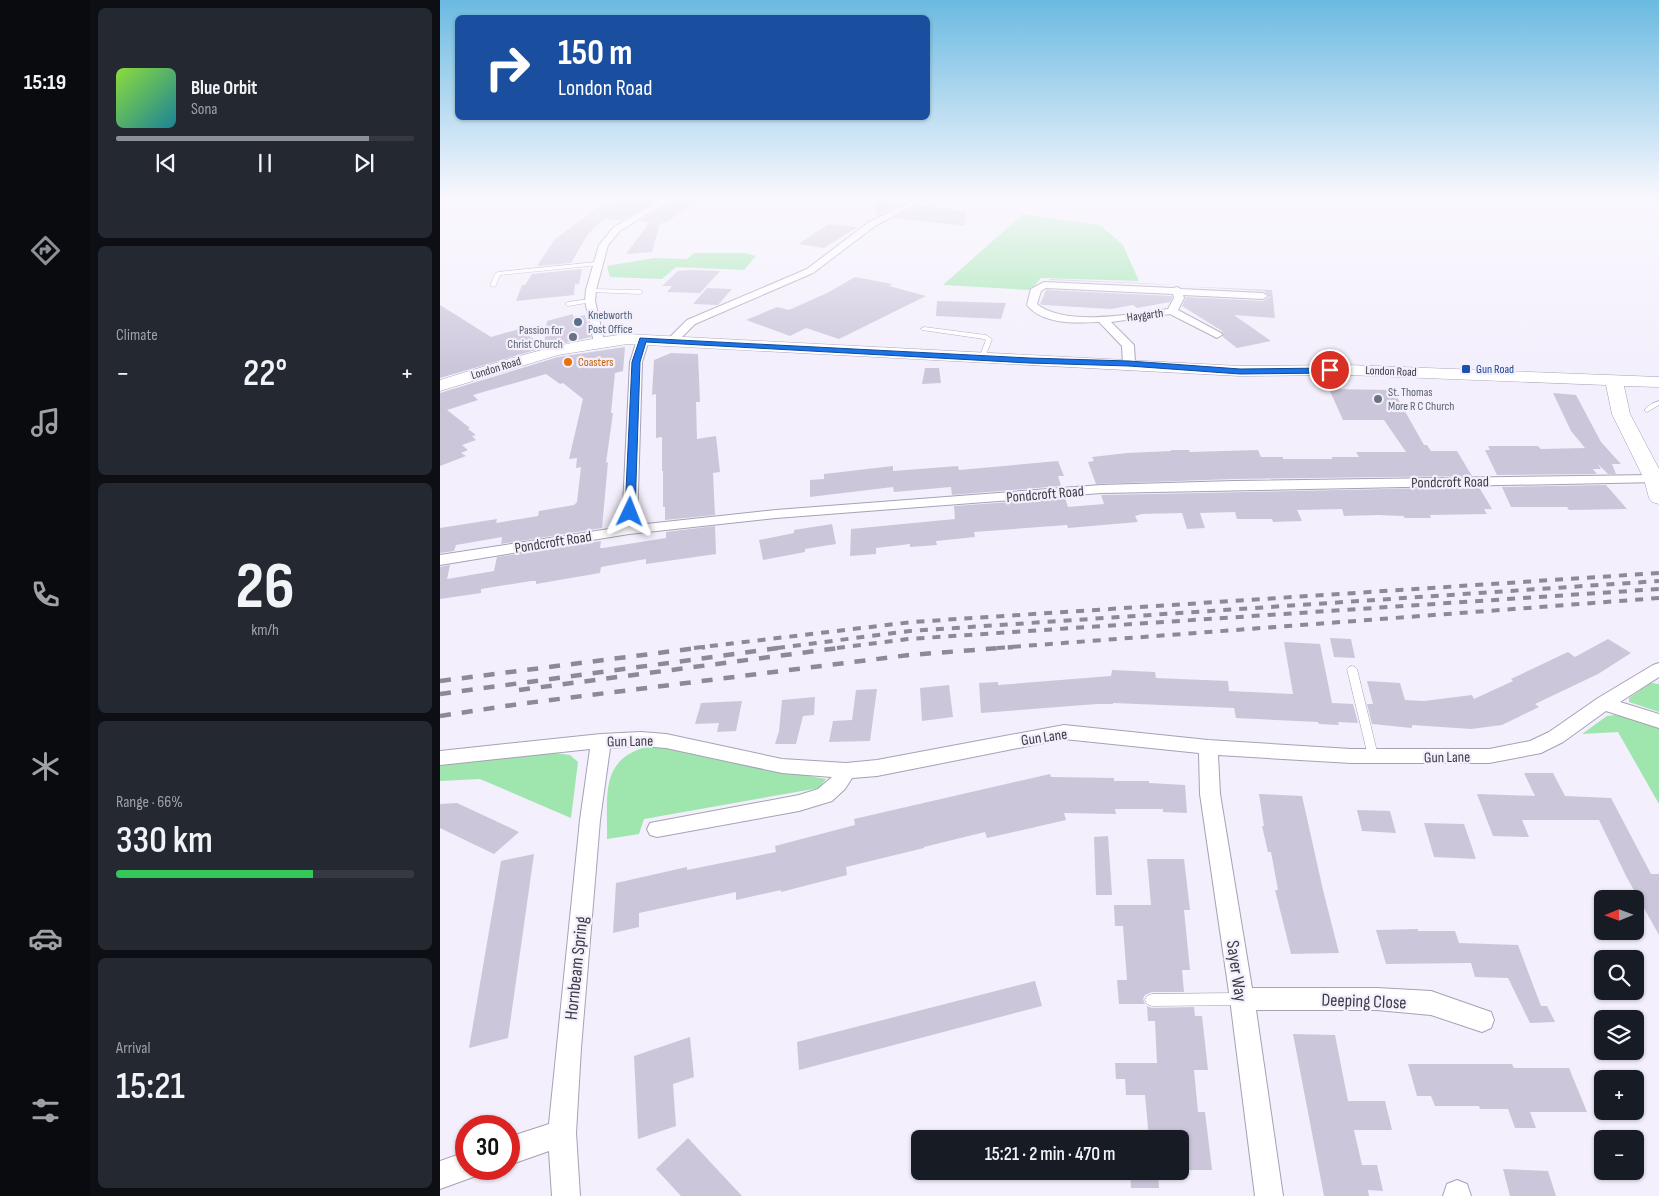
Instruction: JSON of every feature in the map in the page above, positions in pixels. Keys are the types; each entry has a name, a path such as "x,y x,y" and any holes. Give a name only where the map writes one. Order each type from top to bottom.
{"main road":[{"name":"London Road","path":"440,386 553,351 598,342 643,340 1240,371 1348,370 1482,374 1658,383"},
{"path":"1614,382 1621,414 1657,488"}],"street":[{"path":"598,342 590,301 600,256"},
{"path":"672,341 691,322 810,271 830,256"},
{"name":"Haygarth","path":"1044,285 1176,290 1178,298 1172,311 1102,319 1065,318 1035,310 1032,305 1036,289 1044,285"},
{"path":"1176,290 1263,296"},
{"path":"1172,311 1217,335"},
{"name":"Haygarth","path":"1102,319 1128,345 1129,364"},
{"path":"629,530 636,362 643,340"},
{"name":"Pondcroft Road","path":"440,560 629,530 776,514 1101,489 1234,485 1657,488"},
{"name":"Gun Lane","path":"440,758 601,741 666,741 782,766 846,771 877,768 1064,732 1208,747 1373,756 1490,756 1534,748 1556,737 1604,703 1659,669"},
{"path":"1604,703 1659,721"},
{"name":"Hornbeam Spring","path":"566,1196 562,1133 568,1048 590,820 601,741"},
{"name":"Sayer Way","path":"1208,747 1210,794 1242,999 1264,1176 1269,1196"},
{"path":"656,829 799,803 816,798 825,795 838,784 846,771"},
{"name":"Deeping Close","path":"1242,999 1377,999 1431,1003 1482,1020"},
{"path":"520,1147 562,1133"},
{"path":"440,1175 455,1170"}],"lane":[{"path":"494,286 498,274 528,274 597,264"},
{"path":"591,290 640,292"},
{"path":"568,304 590,301"},
{"path":"924,329 986,337 989,339 982,358"},
{"path":"1647,410 1659,403"},
{"path":"1352,669 1373,756"},
{"path":"1152,1000 1242,999"}],"green space":[{"path":"691,256 756,256 744,270 676,267 662,279 610,277 607,266 654,258 687,259"},
{"path":"976,256 1128,256 1139,281 1041,278 1031,290 943,285"},
{"path":"1651,683 1659,684 1659,712 1629,702 1629,698"},
{"path":"1615,715 1649,723 1659,728 1659,804 1618,732 1582,734 1607,716"},
{"path":"651,746 826,779 819,788 644,819 639,834 607,839 607,794 614,769 622,759 634,751"},
{"path":"555,753 570,755 578,762 571,818 480,779 440,781 440,765"}],"building":[{"path":"544,256 575,256 571,263 537,266"},
{"path":"582,269 579,284 575,284 574,295 516,301 522,285 525,285 532,274"},
{"path":"678,271 720,271 700,293 667,292 672,286 662,286"},
{"path":"855,277 892,284 889,286 926,296 839,339 806,328 790,336 746,320 777,307 789,310 827,293"},
{"path":"1049,280 1143,283 1176,285"},
{"path":"1178,286 1272,290 1275,318 1234,315 1271,341 1237,348 1223,337 1222,331 1182,306 1186,297 1263,301 1270,297 1264,291"},
{"path":"707,288 732,289 718,305 693,304"},
{"path":"1046,290 1172,296 1172,298 1170,302 1137,308 1133,305 1111,309 1043,305 1040,304"},
{"path":"937,301 1006,303 1001,319 936,316"},
{"path":"440,305 491,337 519,329 544,346 547,321 573,314 573,317 585,315 591,337 532,351 440,378"},
{"path":"625,347 623,371 615,373 602,528 501,544 502,537 456,545 454,551 440,553 440,528 497,519 496,523 538,516 539,511 574,505 577,502 581,467 576,468 577,458 569,459 583,399 563,383 560,384 546,374 473,395 478,400 447,410 470,428 468,429 476,435 472,436 476,440 462,445 468,450 461,453 466,456 440,466 440,393 558,357"},
{"path":"671,353 698,354 700,402 696,402 697,439 716,436 720,472 713,473 715,515 665,520 665,507 663,507 662,437 656,438 656,394 652,395 654,360"},
{"path":"925,368 939,368 941,383 922,384"},
{"path":"1329,389 1393,390 1424,445 1427,445 1431,451 1457,451 1472,476 1234,479 1096,484 1088,462 1094,461 1092,457 1171,450 1189,450 1190,452 1258,450 1261,457 1283,457 1283,459 1359,457 1356,452 1406,452 1384,420 1343,420"},
{"path":"1553,393 1576,395 1601,442 1621,464 1612,464 1616,474 1608,474 1598,464 1601,469 1593,469 1597,474 1497,475 1485,450 1490,450 1488,446 1538,446 1541,449 1585,448 1571,431"},
{"path":"1058,461 1064,476 1058,476 1061,486 952,495 951,487 894,492 893,487 810,497 810,480 824,479 824,474 893,466 893,471 958,466 959,470"},
{"path":"1606,485 1627,509 1569,510 1567,507 1511,507 1502,487"},
{"path":"1479,487 1492,509 1484,509 1487,514 1430,515 1431,518 1405,518 1403,516 1377,515 1344,516 1342,509 1297,510 1302,521 1273,522 1272,519 1237,519 1235,512 1200,513 1205,528 1187,529 1182,513 1142,514 1135,516 1138,522 1068,528 1067,525 974,532 975,537 936,541 937,545 910,547 910,544 876,548 876,554 850,556 851,529 955,519 954,506 1065,498 1068,507 1104,504 1101,495"},
{"path":"832,524 836,544 805,549 805,552 763,560 759,540 794,533 794,530"},
{"path":"715,526 716,554 646,564 646,559 601,567 600,573 536,584 536,581 531,581 481,589 481,593 440,599 440,567 450,565 447,579 494,571 497,557 601,541 600,548 603,548 666,538 666,532"},
{"path":"1330,638 1351,639 1355,658 1334,657"},
{"path":"1608,639 1631,653 1598,674 1535,704 1539,707 1502,725 1471,729 1412,725 1412,728 1372,724 1367,704 1373,704 1367,681 1400,683 1405,700 1424,701 1472,695 1474,699 1568,652 1575,657"},
{"path":"1284,642 1320,644 1332,703 1353,704 1358,723 1338,722 1339,725 1319,724 1318,722 1236,718 1234,708 1113,703 981,713 979,683 998,682 998,685 1111,676 1112,670 1155,672 1156,678 1228,681 1229,691 1293,694"},
{"path":"949,685 953,717 922,721 920,688"},
{"path":"877,689 870,741 829,742 833,721 852,720 856,690"},
{"path":"815,697 814,715 803,716 796,744 775,744 779,731 782,700"},
{"path":"742,701 736,731 717,732 719,723 695,724 701,703"},
{"path":"1524,773 1553,773 1565,796 1611,798 1651,874 1659,874 1659,935 1644,908 1644,890 1634,890 1599,820 1522,820 1529,837 1493,836 1477,794 1535,796"},
{"path":"1050,774 1051,777 1114,778 1114,781 1149,781 1149,783 1185,785 1187,813 1163,812 1163,809 1115,809 1116,814 1064,813 1066,820 987,838 985,832 924,847 846,867 847,875 781,892 781,890 736,900 736,892 639,913 639,927 613,933 616,883 687,867 687,870 776,852 775,846 855,825 854,819"},
{"path":"1259,794 1302,796 1339,953 1291,954 1275,890 1278,890 1271,852 1268,852 1262,826 1264,826"},
{"path":"457,803 519,832 494,854 440,828 440,804"},
{"path":"1357,810 1390,811 1396,833 1362,831"},
{"path":"1424,823 1464,824 1476,859 1434,857"},
{"path":"1108,836 1112,895 1096,895 1094,837"},
{"path":"534,854 508,1038 469,1048 501,861"},
{"path":"1147,859 1184,859 1190,910 1184,910 1190,970 1182,970 1184,992 1152,992 1145,995 1143,999 1145,1004 1119,1004 1117,980 1127,980 1123,926 1115,926 1114,905 1151,905"},
{"path":"1418,929 1418,931 1455,931 1459,943 1518,945 1541,1006 1547,1006 1555,1022 1530,1023 1508,978 1475,977 1471,963 1386,964 1376,930"},
{"path":"1035,981 1042,1006 799,1070 797,1042"},
{"path":"1147,1006 1152,1008 1194,1007 1195,1016 1202,1016 1208,1070 1194,1070 1198,1112 1205,1112 1212,1170 1189,1170 1189,1130 1148,1130 1145,1095 1126,1095 1125,1079 1116,1079 1115,1063 1157,1063 1155,1021 1148,1021"},
{"path":"1293,1034 1335,1035 1348,1101 1385,1101 1392,1130 1354,1130 1362,1165 1377,1165 1383,1191 1368,1190 1369,1196 1324,1196"},
{"path":"690,1037 694,1077 673,1084 676,1126 638,1139 634,1056"},
{"path":"1408,1064 1512,1064 1514,1068 1569,1068 1587,1112 1530,1112 1536,1128 1515,1128 1508,1109 1480,1109 1479,1106 1435,1106 1431,1096 1417,1096"},
{"path":"688,1138 742,1196 681,1196 656,1169"},
{"path":"1503,1169 1548,1171 1556,1196 1510,1196"},
{"path":"1131,1180 1159,1180 1159,1188 1131,1188"}],"railway":[{"path":"694,648 912,622 1659,573"},
{"path":"777,648 910,631 1659,581"},
{"path":"837,648 908,639 1659,589"},
{"path":"997,648 1659,598"},
{"path":"440,681 705,647"},
{"path":"440,694 786,647"},
{"path":"519,690 846,647"},
{"path":"440,716 519,704 909,655 1013,647"}],"place":[{"name":"Knebworth Post Office","path":"578,322"},
{"name":"Passion for Christ Church","path":"573,337"},
{"name":"Coasters","path":"568,362"},
{"name":"Gun Road","path":"1466,369"},
{"name":"St. Thomas More R C Church","path":"1378,399"}],"route":[{"path":"630,512 636,362 643,340 1240,371 1330,370"}]}
